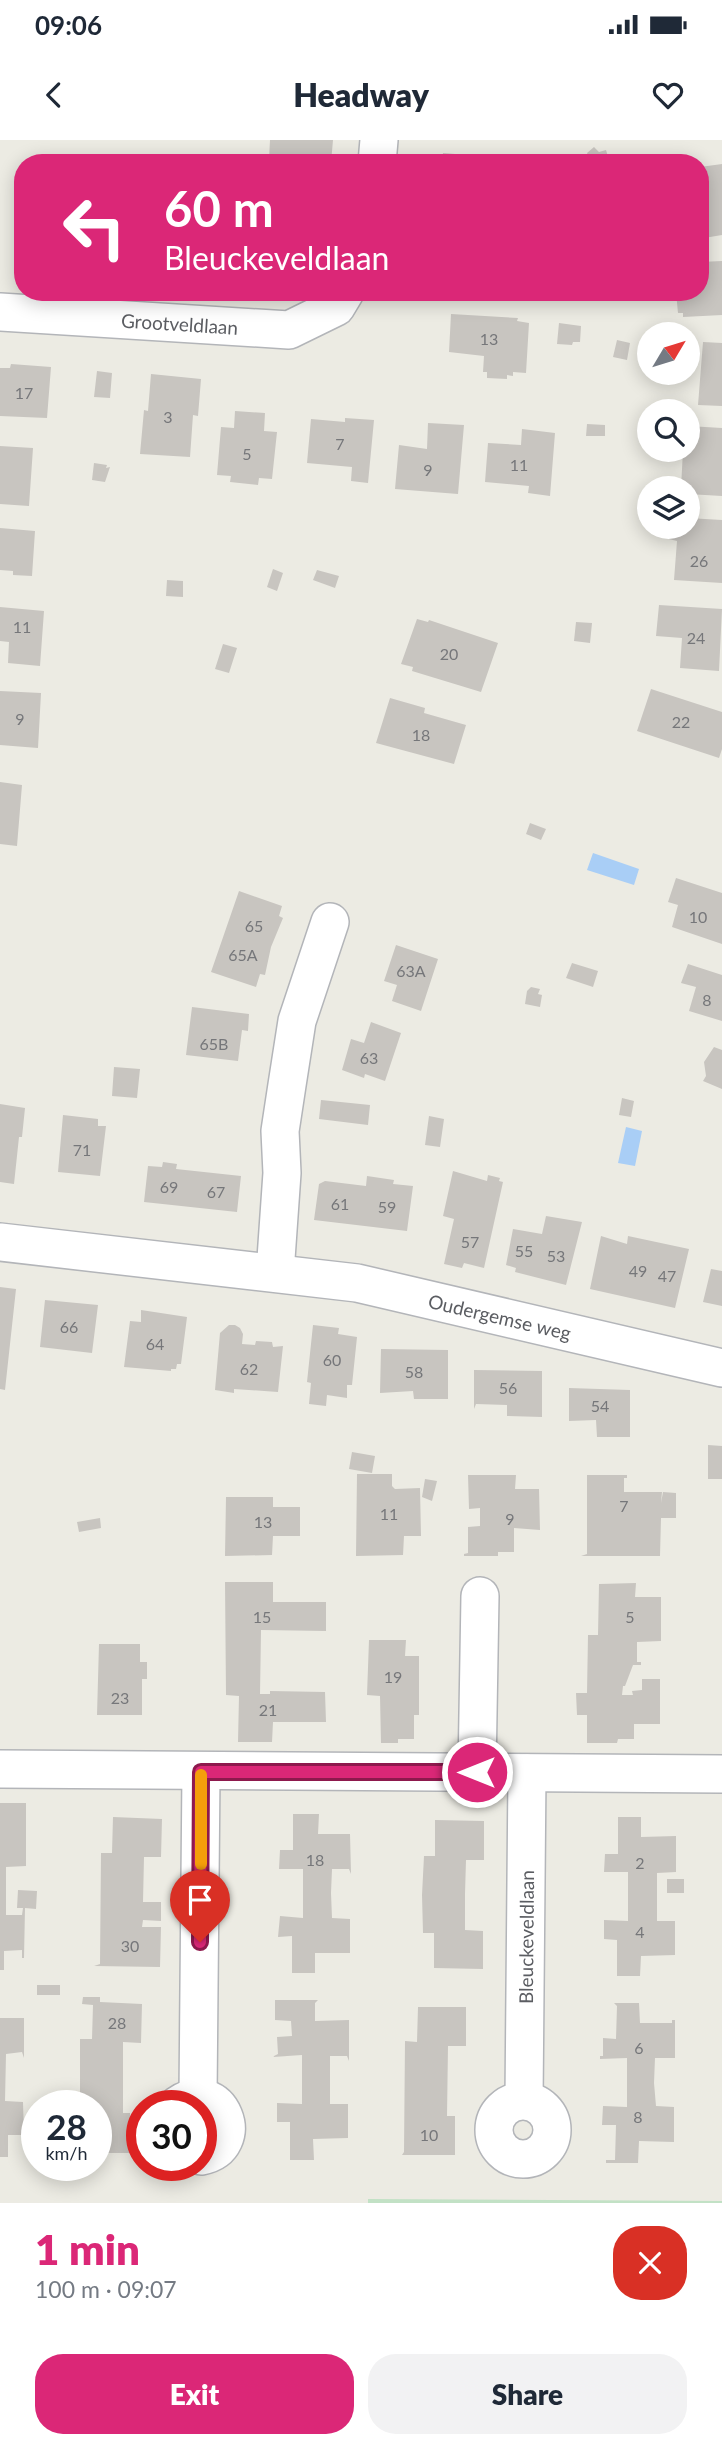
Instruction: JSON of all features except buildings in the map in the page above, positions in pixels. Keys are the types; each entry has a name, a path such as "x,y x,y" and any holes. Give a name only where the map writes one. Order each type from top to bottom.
{"street":[{"name":"Grootveldlaan","path":"0,312 289,330 336,307 340,301"},
{"path":"275,1273 282,1173 281,1131 297,1021 330,922"},
{"name":"Oudergemse weg","path":"0,1242 357,1283 722,1368"},
{"path":"477,1772 480,1595"},
{"path":"0,1769 722,1774"},
{"path":"188,2090 201,1772"},
{"name":"Bleuckeveldlaan","path":"524,2100 527,1773"},
{"path":"217,2106 225,2116 227,2124 224,2140 217,2149"}],"green space":[{"path":"368,2199 722,2201 722,2203 368,2203"}],"water":[{"path":"593,853 639,869 634,885 587,870"},
{"path":"626,1127 642,1131 635,1166 618,1163"}],"slow traffic":[{"path":"201,1775 201,1864"}],"route":[{"path":"200,1942 201,1772 477,1772"}]}
